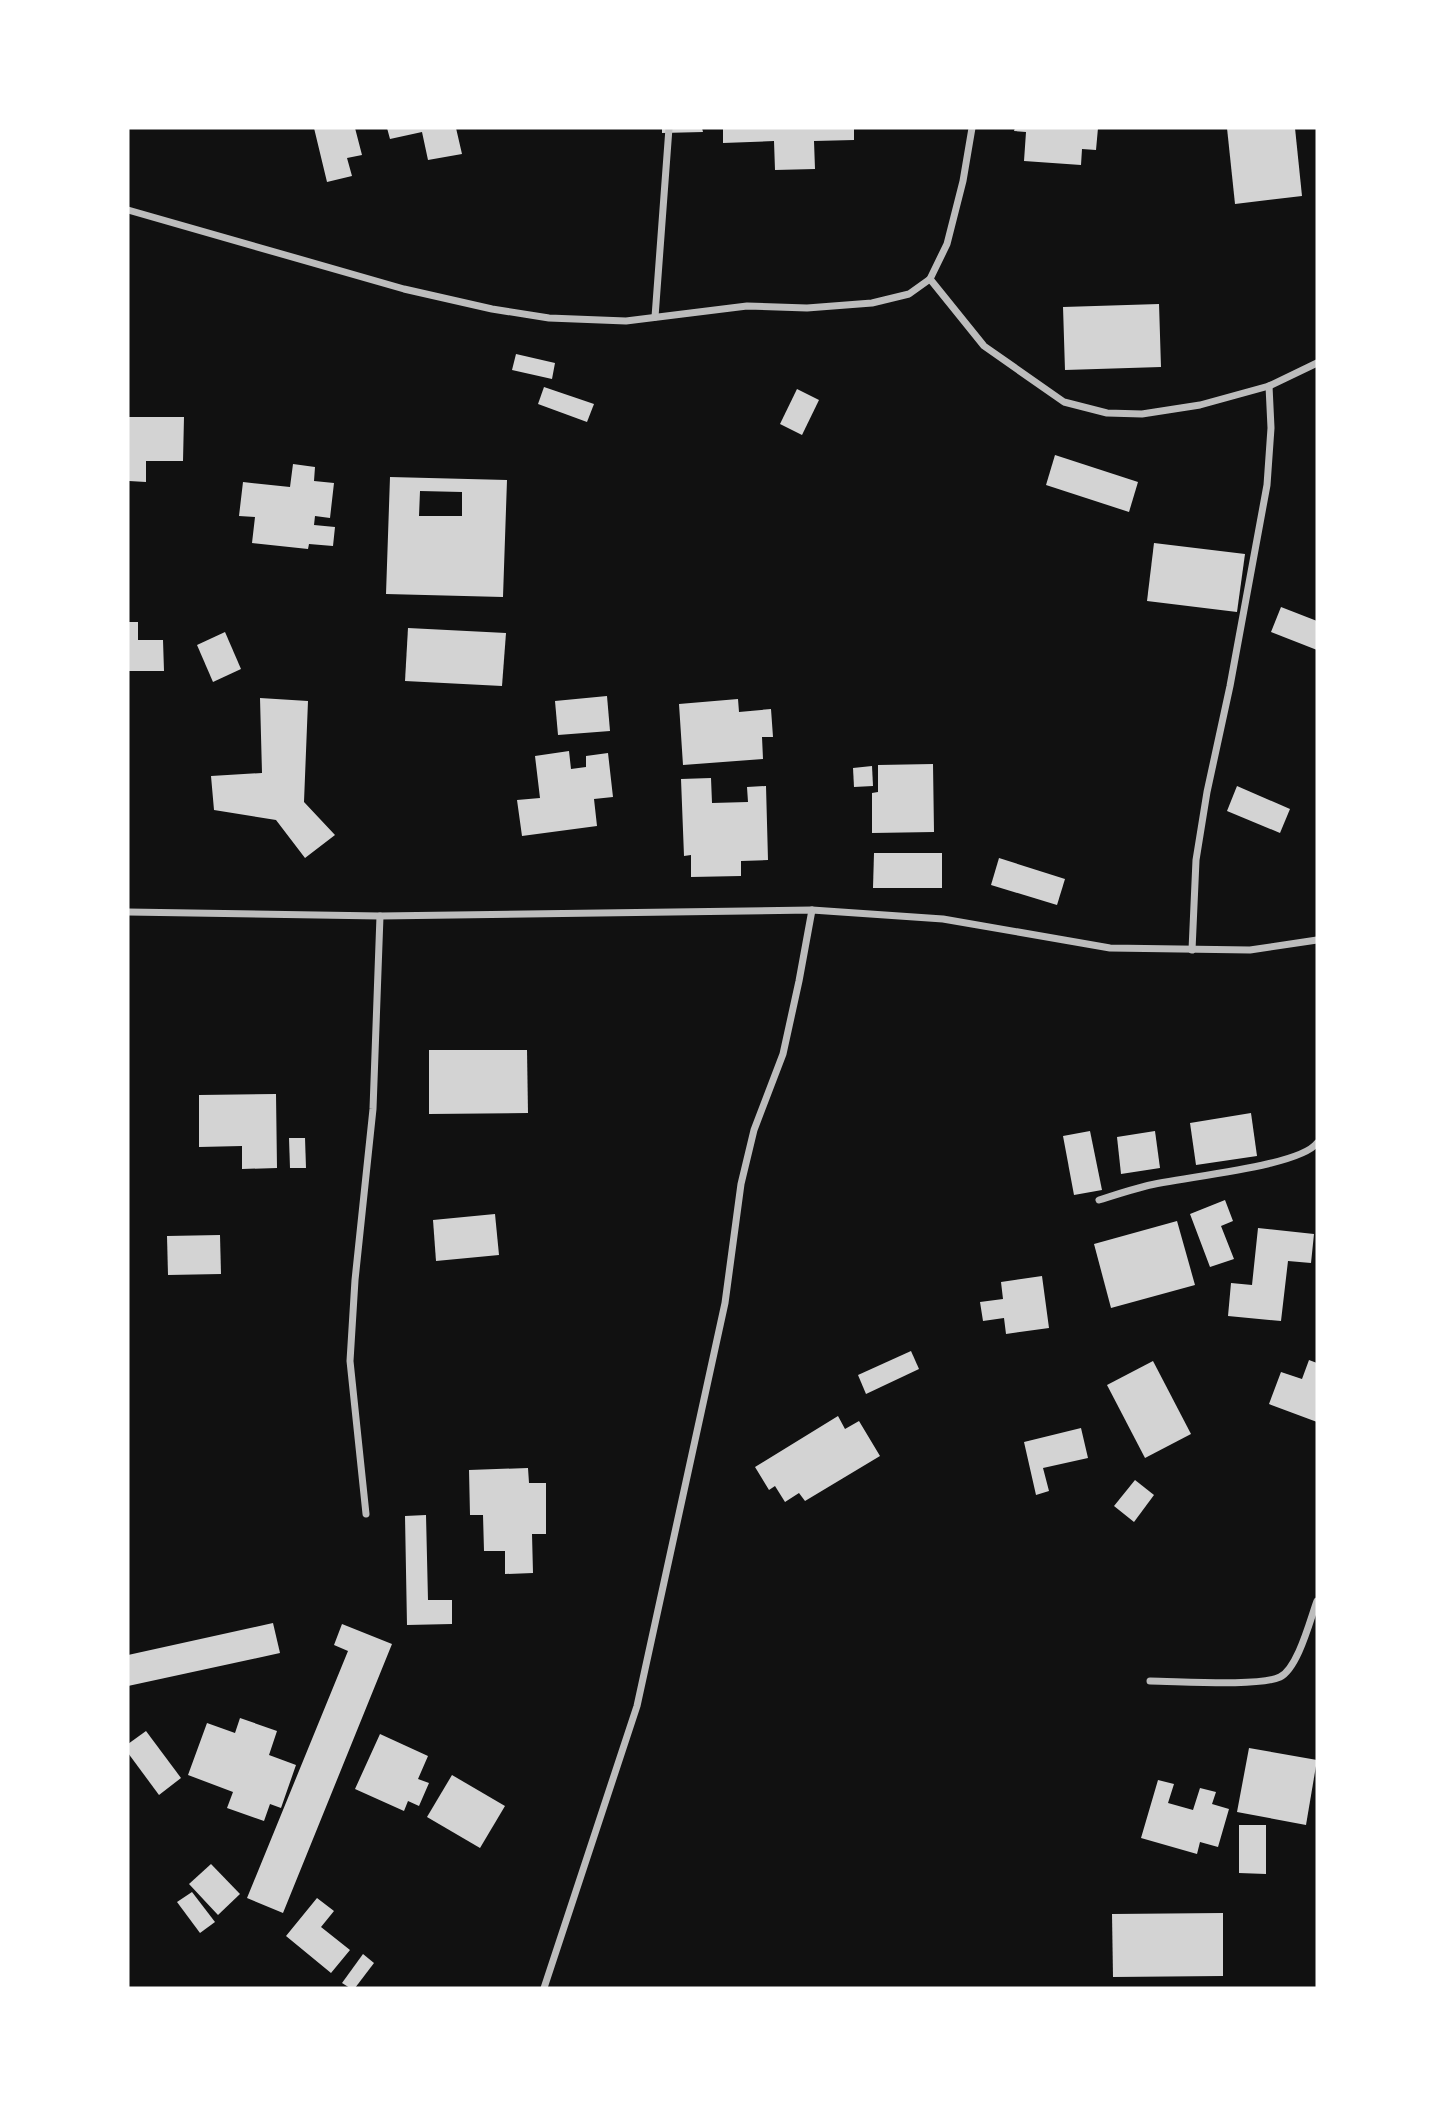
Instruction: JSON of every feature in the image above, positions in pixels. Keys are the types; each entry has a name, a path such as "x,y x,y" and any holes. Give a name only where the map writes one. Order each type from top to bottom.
{"street":[{"path":"655,317 669,128"},
{"path":"128,210 404,289 492,309 549,318 625,321 747,306 807,309 872,303 909,294 930,279 947,244 963,181 972,128"},
{"path":"930,279 984,346 1064,402 1107,413 1142,414 1200,405 1269,386 1317,363"},
{"path":"1192,950 1196,860 1267,485 1271,428 1269,386"},
{"path":"544,1988 637,1706 725,1303 741,1184 754,1130 783,1054 812,910"},
{"path":"128,912 380,916 812,910 943,919 1110,948 1250,950 1317,940"},
{"path":"366,1514 350,1361 355,1280 373,1110 380,916"},
{"path":"1099,1200 1146,1186 1288,1159 1312,1149 1317,1143"},
{"path":"1150,1681 1264,1681 1281,1677 1297,1657 1317,1601"}],"building":[{"path":"314,128 355,128 362,155 347,158 352,176 327,182"},
{"path":"387,128 456,128 462,154 428,160 422,132 390,139"},
{"path":"662,128 702,128 703,132 662,133"},
{"path":"723,128 854,128 854,140 814,141 815,169 775,170 774,141 723,143"},
{"path":"1015,128 1098,128 1096,150 1082,149 1081,165 1024,161 1026,132 1014,131"},
{"path":"1227,128 1295,128 1302,196 1235,204"},
{"path":"1159,304 1161,367 1065,370 1063,307"},
{"path":"516,354 555,363 552,379 512,370"},
{"path":"544,387 594,404 587,422 538,404"},
{"path":"797,389 819,400 802,435 780,424"},
{"path":"128,417 184,417 183,461 146,461 146,482 129,481"},
{"path":"1055,455 1138,482 1129,512 1046,485"},
{"path":"293,464 315,467 314,481 334,483 330,518 315,516 314,525 335,527 333,546 309,544 308,549 252,543 255,517 239,516 243,482 290,487"},
{"path":"390,477 507,480 503,597 386,594","holes":["420,491 462,492 462,516 419,516"]},
{"path":"1154,543 1245,554 1237,612 1147,601"},
{"path":"1281,607 1317,621 1317,650 1271,632"},
{"path":"128,622 138,622 138,640 163,640 164,671 128,671"},
{"path":"408,628 506,633 502,686 405,681"},
{"path":"225,632 241,669 213,682 197,645"},
{"path":"607,696 610,731 558,735 555,701"},
{"path":"260,698 308,701 304,802 335,835 305,858 276,820 214,810 211,776 262,773"},
{"path":"738,699 739,712 771,709 773,737 762,737 763,759 683,765 679,704"},
{"path":"569,751 571,769 586,767 586,756 608,753 613,797 594,799 597,826 522,836 517,800 540,798 535,756"},
{"path":"933,764 934,832 872,833 872,793 878,792 878,765"},
{"path":"872,766 873,786 854,787 853,768"},
{"path":"711,778 712,803 748,802 747,787 766,786 768,860 741,861 741,876 691,877 691,855 684,856 681,779"},
{"path":"1237,786 1290,809 1280,833 1227,811"},
{"path":"874,853 942,853 942,888 873,888"},
{"path":"999,858 1065,879 1057,905 991,885"},
{"path":"429,1050 527,1050 528,1113 429,1114"},
{"path":"276,1094 277,1168 242,1169 242,1146 199,1147 199,1095"},
{"path":"1251,1113 1257,1156 1196,1165 1190,1123"},
{"path":"1090,1131 1102,1190 1074,1195 1063,1136"},
{"path":"1155,1131 1160,1168 1121,1174 1117,1137"},
{"path":"289,1138 305,1138 306,1168 290,1168"},
{"path":"1225,1200 1233,1221 1221,1226 1234,1259 1210,1267 1190,1214"},
{"path":"495,1214 499,1255 436,1261 433,1220"},
{"path":"1177,1221 1195,1285 1111,1308 1094,1244"},
{"path":"1258,1228 1314,1234 1311,1263 1288,1261 1281,1321 1228,1316 1231,1283 1252,1285"},
{"path":"220,1235 221,1274 168,1275 167,1236"},
{"path":"1042,1276 1049,1328 1006,1334 1004,1318 983,1321 980,1302 1003,1299 1001,1282"},
{"path":"911,1351 919,1369 866,1394 858,1375"},
{"path":"1309,1360 1317,1363 1317,1422 1269,1404 1281,1372 1302,1379"},
{"path":"1153,1361 1191,1434 1145,1458 1107,1385"},
{"path":"838,1416 845,1429 859,1421 880,1456 805,1501 799,1493 785,1502 775,1486 769,1490 755,1467"},
{"path":"1081,1428 1088,1458 1043,1468 1049,1491 1036,1495 1024,1442"},
{"path":"528,1468 529,1483 546,1483 546,1534 532,1534 533,1573 505,1574 505,1551 484,1551 483,1515 470,1515 469,1470"},
{"path":"1135,1480 1154,1495 1134,1522 1114,1506"},
{"path":"426,1515 428,1600 452,1600 452,1624 407,1625 405,1516"},
{"path":"273,1623 280,1653 128,1686 128,1655"},
{"path":"342,1624 392,1644 283,1913 247,1898 348,1651 334,1645"},
{"path":"240,1718 277,1731 269,1755 296,1765 281,1808 270,1804 264,1821 227,1808 233,1792 188,1775 207,1723 235,1733"},
{"path":"146,1731 181,1778 159,1795 128,1753 128,1744"},
{"path":"380,1734 428,1756 418,1779 429,1783 419,1806 408,1801 404,1811 355,1789"},
{"path":"1249,1748 1317,1760 1306,1825 1237,1812"},
{"path":"452,1775 505,1806 480,1848 427,1817"},
{"path":"1158,1780 1174,1784 1168,1803 1193,1810 1200,1788 1216,1792 1212,1804 1229,1809 1218,1847 1200,1842 1197,1854 1141,1838"},
{"path":"1239,1825 1266,1825 1266,1874 1239,1873"},
{"path":"211,1864 240,1894 218,1915 189,1884"},
{"path":"192,1892 215,1922 200,1933 177,1902"},
{"path":"317,1898 334,1911 321,1927 350,1950 331,1973 286,1936"},
{"path":"1223,1913 1223,1976 1113,1977 1112,1914"},
{"path":"363,1954 374,1963 355,1988 350,1988 342,1983"}]}
